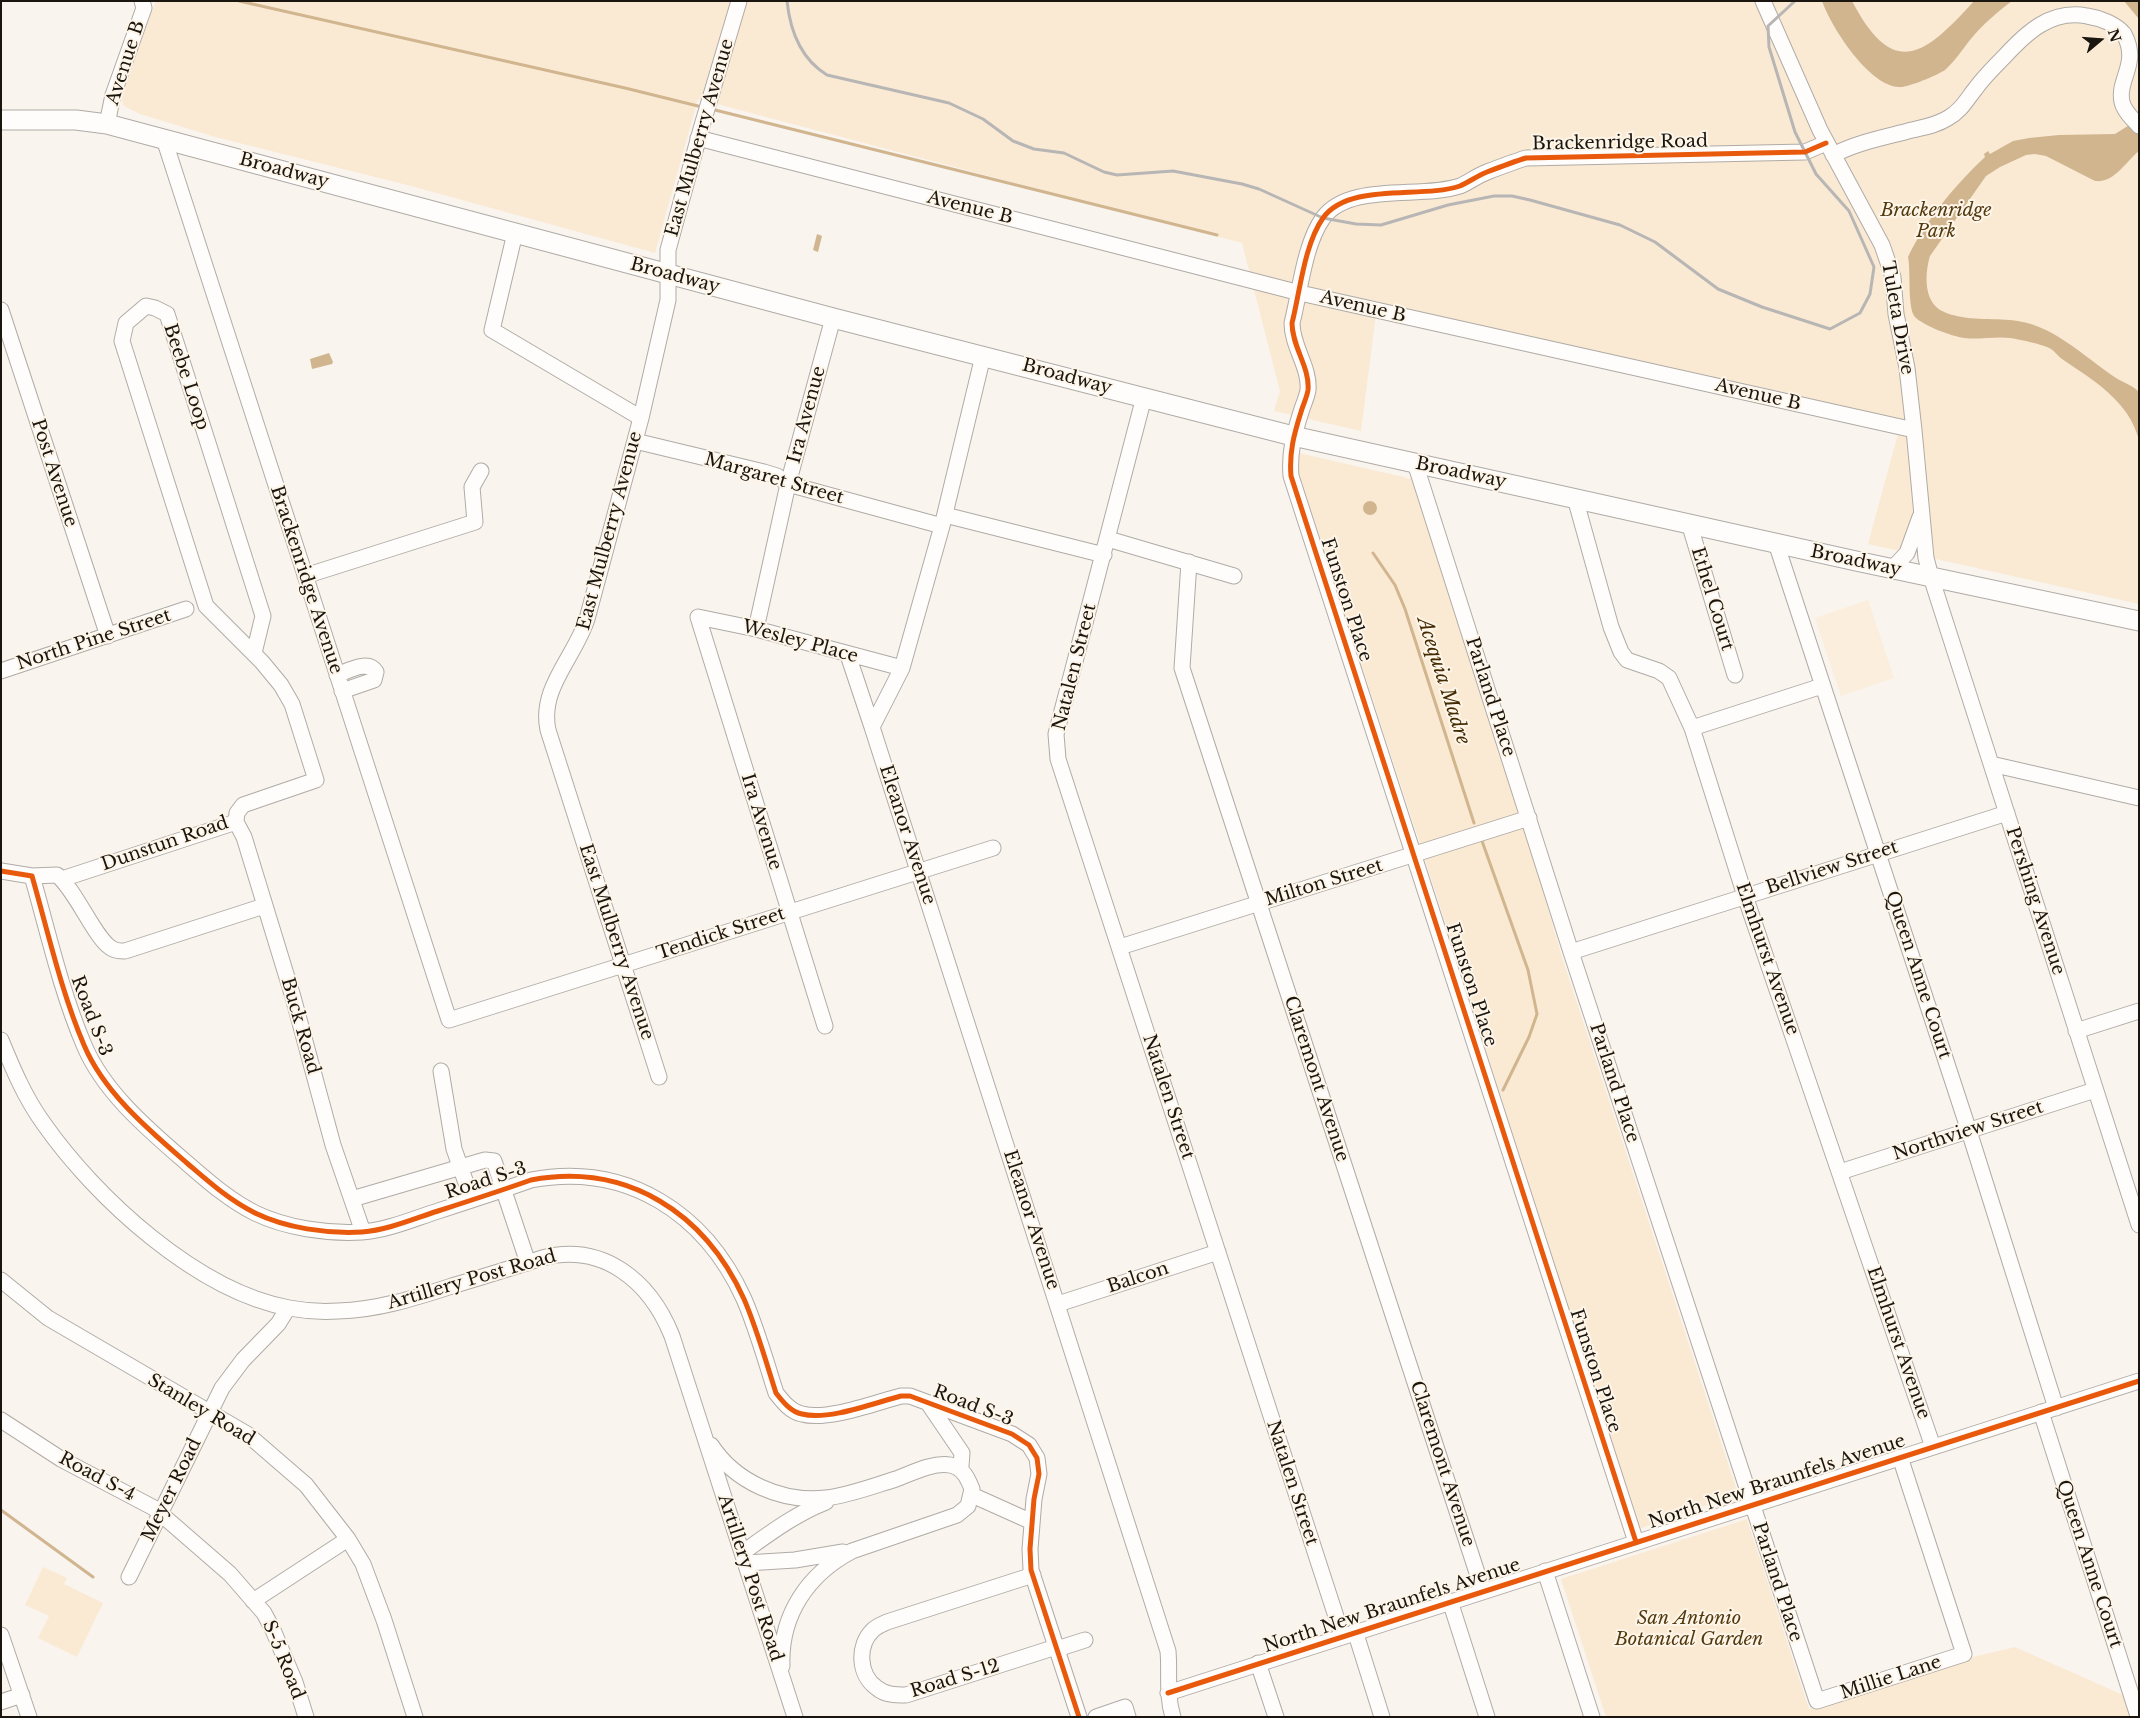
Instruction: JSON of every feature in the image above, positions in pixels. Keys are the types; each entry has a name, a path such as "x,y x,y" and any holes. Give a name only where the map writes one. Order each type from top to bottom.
{"main road":[{"name":"Broadway","path":"1,120 76,120 107,124 833,318 1294,436 1892,569 2139,621"}],"street":[{"name":"Avenue B","path":"107,124 113,95 144,8 142,1"},
{"name":"East Mulberry Avenue","path":"659,1078 548,730 546,707 559,672 572,654 583,632 641,418 668,300 668,250 700,131 739,1"},
{"name":"Tuleta Drive","path":"1763,1 1829,149 1882,245 1893,277 1896,314 1907,368 1926,558 1931,577"},
{"name":"Brackenridge Road","path":"1294,436 1308,391 1307,376 1292,335 1292,324 1308,254 1323,218 1340,204 1357,197 1428,192 1460,186 1486,172 1526,158 1805,152 1850,147 1934,124 1948,118 1962,108 1976,88 2022,38 2045,22 2064,16 2081,15 2098,18 2114,26 2127,39 2133,65 2121,96 2122,104 2127,113 2139,126"},
{"name":"Avenue B","path":"700,131 1300,293 1914,430"},
{"name":"Brackenridge Avenue","path":"164,139 449,1020"},
{"path":"515,233 492,330 641,418"},
{"name":"Beebe Loop","path":"146,306 166,314 262,616 254,654 206,606 122,341 126,323 146,306"},
{"name":"Post Avenue","path":"1,310 108,636"},
{"name":"Ira Avenue","path":"756,629 788,484 833,318"},
{"path":"872,727 902,668 943,520 983,356"},
{"path":"1144,397 1108,539 1234,576"},
{"name":"Funston Place","path":"1294,436 1289,459 1291,476 1636,1542"},
{"name":"Margaret Street","path":"635,441 764,472 777,476 788,484 1104,555"},
{"name":"Parland Place","path":"1415,463 1571,952 1817,1701"},
{"path":"305,576 475,522 472,487 481,471"},
{"name":"Elmhurst Avenue","path":"1576,498 1611,627 1621,652 1627,660 1659,671 1669,678 1692,728 1745,896 1933,1447"},
{"name":"Tuleta Drive","path":"1892,569 1907,553 1922,513"},
{"name":"Ethel Court","path":"1689,523 1735,675"},
{"name":"Natalen Street","path":"1108,539 1056,734 1058,760 1218,1252 1349,1633 1382,1717"},
{"name":"Queen Anne Court","path":"1776,543 1969,1131 2056,1408"},
{"name":"Claremont Avenue","path":"1189,562 1182,668 1483,1590"},
{"name":"Pershing Avenue","path":"1931,577 2139,1225"},
{"name":"North Pine Street","path":"1,671 186,610"},
{"name":"Ira Avenue","path":"698,617 788,912 825,1026"},
{"name":"Wesley Place","path":"698,617 756,629 902,668"},
{"name":"Dunstun Road","path":"32,876 57,875 62,879 236,822 237,813 243,805 316,780 292,704 271,672 254,654"},
{"name":"Eleanor Avenue","path":"848,655 1168,1651 1170,1672 1168,1693 1173,1717"},
{"path":"337,676 366,665 372,667 376,672 374,680 342,691"},
{"path":"1692,728 1822,686"},
{"path":"1991,764 2139,798"},
{"name":"Bellview Street","path":"1571,952 2007,813"},
{"name":"Milton Street","path":"1120,947 1529,818"},
{"name":"Buck Road","path":"236,822 244,837 293,997 333,1145 363,1232"},
{"name":"Tendick Street","path":"449,1020 993,848"},
{"path":"1,871 32,876"},
{"name":"Road S-3","path":"32,876 64,986 84,1046 100,1073 134,1116 225,1195 255,1213 279,1222 301,1227 363,1232 389,1227 531,1180 555,1176 590,1177 632,1187 652,1195 690,1222 724,1264 744,1299 776,1393 784,1404 800,1414 824,1416 901,1396 910,1396 1012,1434 1029,1445 1037,1458 1039,1474 1030,1550 1033,1575 1079,1717"},
{"path":"62,879 72,889 102,939 113,949 125,951 264,906"},
{"path":"2076,1031 2139,1011"},
{"name":"Artillery Post Road","path":"1,1040 19,1084 43,1123 69,1157 105,1196 160,1244 183,1260 226,1285 253,1297 288,1308 339,1311 398,1303 560,1254 588,1255 617,1268 640,1286 654,1301 667,1324 794,1717"},
{"path":"441,1070 454,1148 472,1200"},
{"name":"Northview Street","path":"1840,1172 2096,1090"},
{"path":"352,1199 485,1160 494,1161 528,1263"},
{"name":"Balcon","path":"1058,1304 1218,1252"},
{"name":"Stanley Road","path":"1,1280 48,1318 247,1434 306,1485 348,1539 363,1564 373,1588 416,1717"},
{"name":"Meyer Road","path":"129,1577 227,1380 278,1324 288,1308"},
{"name":"North New Braunfels Avenue","path":"1168,1693 1349,1633 2139,1381"},
{"path":"928,1404 962,1453 962,1466 959,1469"},
{"name":"Queen Anne Court","path":"2041,1412 2138,1716"},
{"name":"Road S-4","path":"1,1420 61,1460 161,1513 230,1574 253,1601"},
{"path":"704,1434 713,1448 731,1468 752,1483 773,1492 812,1499 843,1495"},
{"name":"Millie Lane","path":"1817,1701 1964,1654 1900,1458"},
{"path":"744,1558 810,1508 843,1495 934,1466 950,1465 959,1469 970,1484 972,1495 968,1506 957,1515 852,1551 836,1559 817,1574 801,1594 790,1614 782,1650 784,1682"},
{"path":"972,1495 1032,1522"},
{"name":"S-5 Road","path":"306,1717 282,1649 264,1613 253,1601 348,1539"},
{"path":"744,1558 795,1560 852,1551"},
{"path":"1544,1571 1592,1717"},
{"name":"Road S-12","path":"1033,1575 887,1622 873,1630 863,1647 861,1662 866,1677 877,1688 893,1695 906,1695 1057,1648"},
{"path":"1450,1601 1487,1717"},
{"path":"1,1635 29,1717"},
{"path":"1057,1648 1085,1640"},
{"path":"1258,1663 1276,1717"},
{"path":"1,1702 22,1695"},
{"name":"Artillery Post Road","path":"790,1701 799,1717"},
{"path":"1096,1717 1127,1712"}],"shaded area":[{"path":"1822,1 1852,1 1867,26 1882,42 1896,50 1910,51 1925,46 1940,35 1974,1 2012,1 1979,29 1945,70 1922,81 1899,87 1887,84 1864,66 1842,39"},
{"path":"2124,1 2139,1 2139,19"},
{"path":"2139,119 2139,151 2108,179 2095,181 2046,156 2035,154 2026,155 1986,176 1930,256 1927,270 1927,286 1931,301 1942,311 1958,316 2025,322 2040,327 2066,342 2116,378 2131,386 2139,392 2139,440 2134,426 2118,403 2097,384 2049,348 2010,338 1959,337 1938,330 1915,317 1910,298 1908,257 1932,217 1963,179 1985,157 1984,154 1988,151 1990,154 2013,141 2029,138 2059,135 2115,134"},
{"path":"817,234 822,236 818,252 813,250"},
{"path":"329,353 332,364 312,369 310,359"},
{"path":"1367,501 1373,501 1377,508 1373,515 1367,515 1363,511 1363,505"},
{"path":"1868,600 1894,678 1841,696 1815,618"}],"green space":[{"name":"Brackenridge Park","path":"156,1 2139,1 2139,604 1868,544 1902,419 1377,306 1361,431 1274,411 1280,391 1242,243 698,99 655,253 411,186 219,138 140,114 124,106 120,96"},
{"path":"1299,453 1412,479 1526,832 1561,954 1738,1494 1639,1529 1420,844 1298,471"},
{"name":"San Antonio Botanical Garden","path":"1747,1519 1809,1709 1973,1657 2015,1647 2139,1702 2139,1717 1606,1717 1561,1579"},
{"path":"43,1567 67,1578 64,1584 103,1603 77,1657 38,1638 49,1616 25,1605"}],"waterway":[{"path":"239,1 702,107"},
{"path":"711,109 1217,235"},
{"name":"Acequia Madre","path":"1373,553 1395,585 1405,609 1474,823"},
{"name":"Acequia Madre","path":"1482,841 1528,970 1537,1014 1529,1037 1503,1090"},
{"path":"1,1510 93,1577"}],"railway":[{"path":"787,1 791,23 798,43 810,61 827,75 949,103 983,119 1013,141 1034,149 1064,153 1104,172 1117,175 1173,171 1242,184 1259,189 1323,218 1356,224 1381,225 1448,205 1494,196 1512,196 1620,225 1655,242 1718,289 1762,307 1830,329 1860,313 1870,294 1874,267 1849,211 1816,174 1795,132 1769,47 1768,26 1795,1"}],"cycle path":[{"path":"1636,1542 1291,476 1291,459 1296,428 1308,390 1306,373 1295,340 1292,323 1311,241 1323,218 1335,207 1350,200 1367,195 1444,190 1460,186 1487,172 1526,158 1805,152 1826,143"},
{"path":"1,871 32,876 68,1004 84,1045 103,1079 144,1125 212,1184 246,1208 280,1223 307,1229 362,1232 400,1224 531,1180 566,1176 599,1179 630,1187 659,1200 685,1219 708,1242 728,1268 749,1310 776,1393 794,1411 813,1416 825,1415 901,1396 910,1396 1012,1434 1029,1445 1037,1458 1039,1474 1034,1499 1030,1549 1031,1570 1079,1717"},
{"path":"1168,1693 2139,1381"}]}
